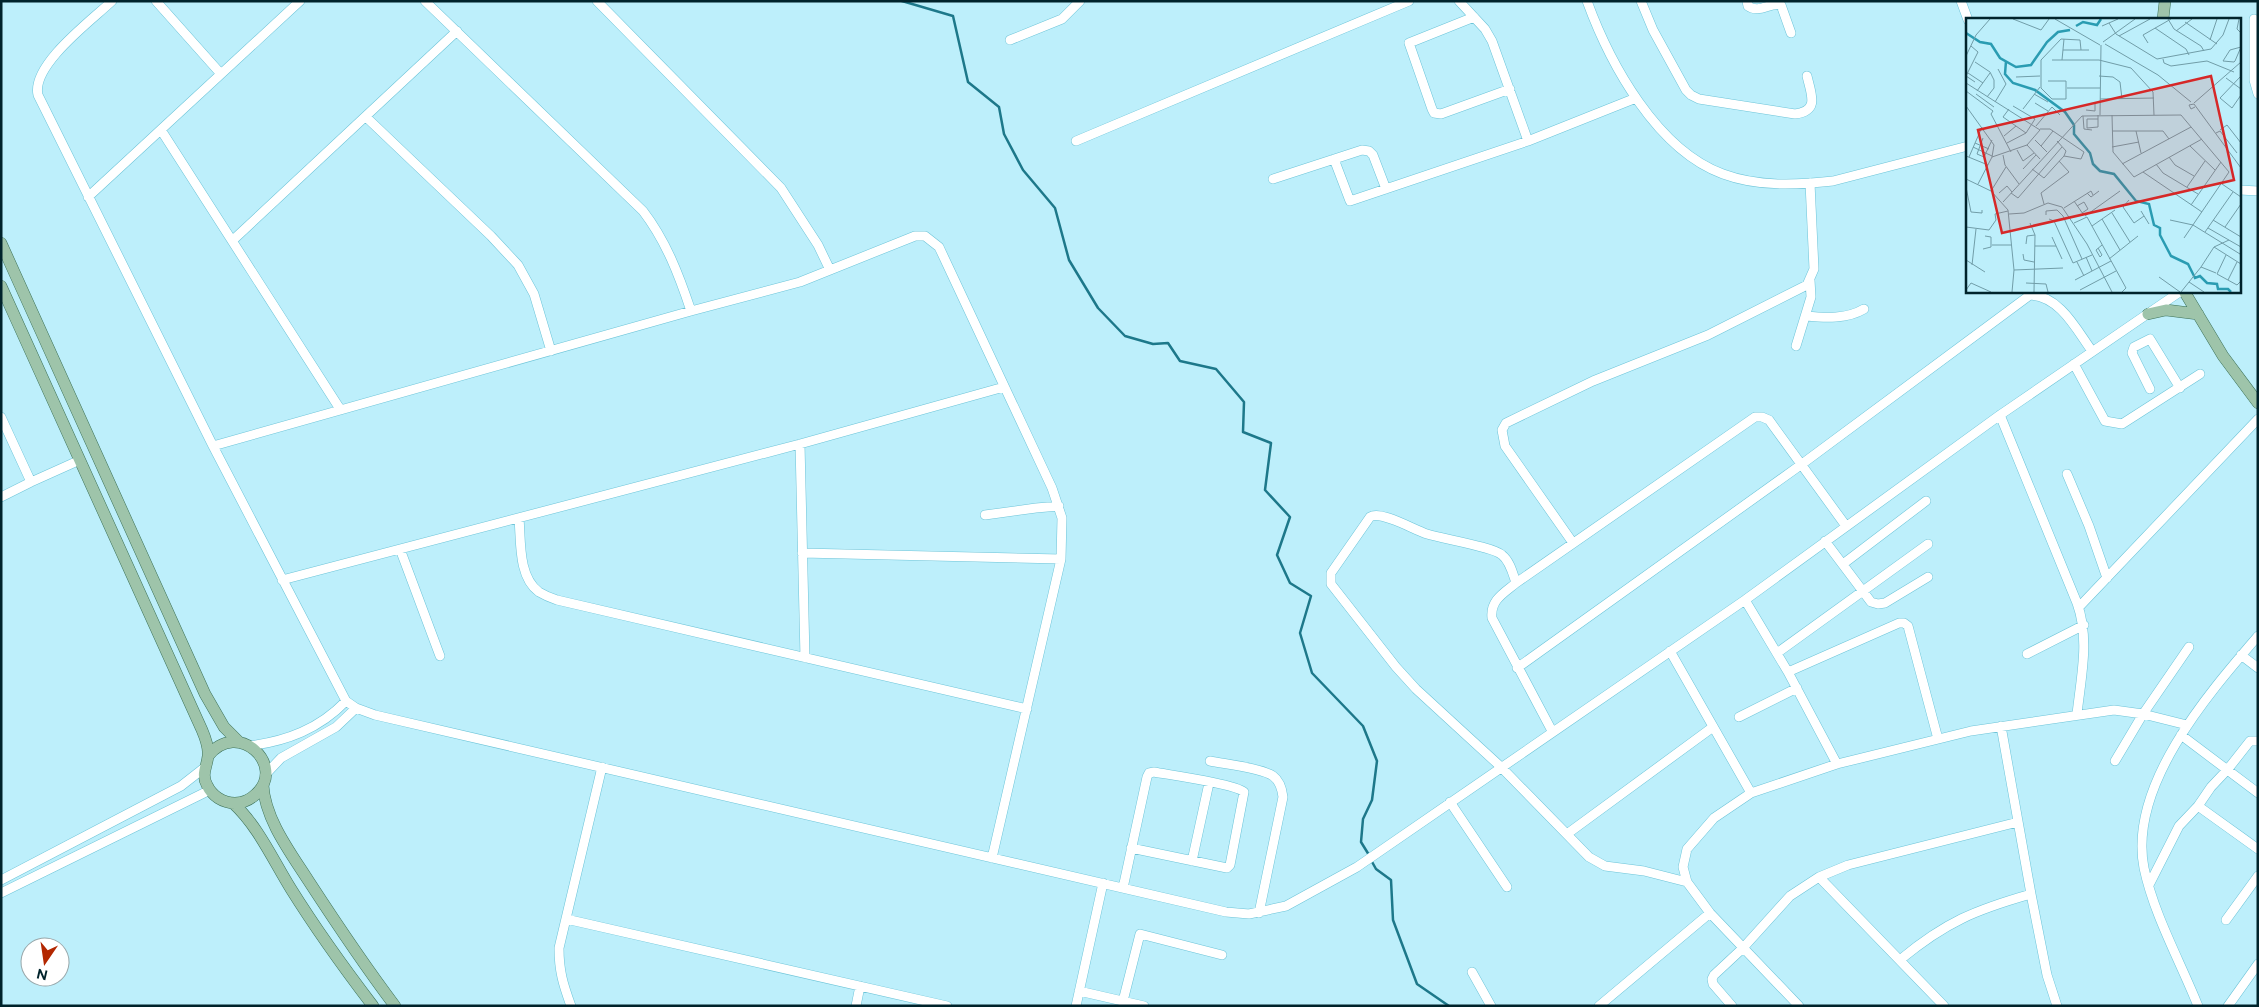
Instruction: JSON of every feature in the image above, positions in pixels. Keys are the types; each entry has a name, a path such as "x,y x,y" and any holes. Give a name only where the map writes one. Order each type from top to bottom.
{"main road":[{"path":"2163,18 2165,1"},
{"path":"1,243 205,694 224,727 262,758 266,803 294,858 365,966 395,1006"},
{"path":"1,286 202,730 208,756"},
{"path":"2183,292 2198,314 2222,356 2258,403"},
{"path":"2148,314 2166,310 2198,314"},
{"path":"244,744 225,743 213,751 208,756 204,768 205,781 210,790 221,800 233,803 251,798 264,780"},
{"path":"233,803 248,818 293,892 344,968 373,1006"}],"street":[{"path":"112,1 53,57 41,74 37,90 88,197 139,293 213,446 346,700 356,708 375,715 1226,912 1259,913 1294,903 1357,867 1745,600 2000,415 2181,292"},
{"path":"156,1 221,74"},
{"path":"88,197 300,1"},
{"path":"425,1 643,211 663,240 678,272 691,311"},
{"path":"597,1 781,188 818,245 830,270"},
{"path":"1010,40 1062,18 1080,1"},
{"path":"1076,140 1409,1"},
{"path":"1459,1 1486,29 1492,41 1528,141"},
{"path":"1587,1 1606,46 1636,98 1667,136 1685,153 1723,174 1772,184 1810,183 1841,179 1966,147"},
{"path":"1641,1 1653,30 1686,90 1699,99 1795,114 1804,113 1810,108 1813,101 1807,76"},
{"path":"1747,1 1748,6 1757,9 1778,4 1782,5 1791,33"},
{"path":"1961,1 1967,18"},
{"path":"1474,17 1409,43 1432,109 1434,113 1441,114 1510,89"},
{"path":"2254,19 2254,80 2258,94"},
{"path":"233,240 457,31"},
{"path":"1334,159 1350,201 1528,141 1636,98"},
{"path":"366,117 491,236 518,265 534,294 551,351"},
{"path":"161,130 340,409"},
{"path":"1273,180 1362,150 1369,151 1373,155 1386,189"},
{"path":"1573,543 1504,446 1502,430 1506,423 1593,381 1708,335 1807,285 1814,270 1810,183"},
{"path":"2242,190 2258,191"},
{"path":"213,446 691,311 762,293 830,270 915,236 925,236 939,247 1052,488 1059,506 1063,529 1061,559 992,858"},
{"path":"1796,346 1811,297 1810,280"},
{"path":"1517,668 1802,464 2030,295 2039,295 2055,304 2068,317 2092,351"},
{"path":"1806,316 1838,317 1855,314 1864,309"},
{"path":"2150,389 2132,353 2134,347 2150,339 2180,388"},
{"path":"2074,364 2105,421 2114,424 2122,424 2200,374"},
{"path":"282,580 800,444 1004,387"},
{"path":"2000,415 2079,607 2084,626 2085,646 2077,714"},
{"path":"1,417 31,482"},
{"path":"1552,731 1517,668 1492,618 1491,610 1494,602 1516,583 1573,543 1755,417 1770,420 1846,526"},
{"path":"2079,607 2258,419"},
{"path":"800,444 805,658"},
{"path":"1,496 80,460"},
{"path":"2067,474 2089,526 2107,578"},
{"path":"1843,564 1926,501"},
{"path":"985,515 1059,506"},
{"path":"1516,583 1502,554 1412,530 1382,514 1375,514 1370,517 1331,573 1330,578 1331,584 1396,667 1416,689 1501,767 1589,857 1605,866 1644,870 1687,882"},
{"path":"519,518 524,568 528,579 538,591 557,600 1027,709"},
{"path":"1826,541 1871,602 1885,603 1928,577"},
{"path":"1777,653 1928,544"},
{"path":"400,549 440,656"},
{"path":"802,553 1061,559"},
{"path":"1745,600 1797,688 1837,764"},
{"path":"1788,672 1899,623 1904,623 1908,626 1938,740"},
{"path":"2027,654 2084,626"},
{"path":"2198,1006 2149,885 2142,851 2147,806 2152,792 2187,725 2258,636"},
{"path":"2115,761 2143,714 2189,647"},
{"path":"1670,651 1751,793"},
{"path":"2241,656 2258,668"},
{"path":"1739,717 1797,688"},
{"path":"244,744 281,740 304,732 323,722 346,700"},
{"path":"264,780 281,758 336,727 356,708"},
{"path":"1799,1006 1710,913 1687,882 1683,867 1684,858 1694,838 1714,818 1751,793 1837,764 2001,726 2114,710 2143,714 2187,725"},
{"path":"1567,834 1713,726"},
{"path":"2001,726 2047,975 2057,1006"},
{"path":"2182,735 2258,792"},
{"path":"2149,885 2179,826 2198,806 2211,787 2250,741 2258,741"},
{"path":"1210,761 1267,773 1277,780 1282,790 1259,913"},
{"path":"1,880 181,786 204,768"},
{"path":"571,1006 562,982 559,948 602,768"},
{"path":"1124,888 1131,848 1149,773 1154,772 1239,789 1244,792 1230,866 1224,868 1131,848"},
{"path":"1192,861 1209,783"},
{"path":"1,893 210,790"},
{"path":"1450,802 1507,887"},
{"path":"2198,806 2258,848"},
{"path":"1732,1006 1712,980 1790,896 1819,877 1848,865 2018,822"},
{"path":"2226,920 2258,876"},
{"path":"1819,877 1901,959 1944,1006"},
{"path":"1076,1006 1103,884"},
{"path":"1901,959 1929,936 1953,922 1985,907 2031,894"},
{"path":"1599,1006 1710,913"},
{"path":"566,919 947,1006"},
{"path":"1122,1001 1140,934 1222,955"},
{"path":"2228,1006 2257,967"},
{"path":"1472,972 1491,1006"},
{"path":"856,1006 860,986"},
{"path":"1079,991 1144,1006"}],"waterway":[{"path":"902,1 953,16 968,82 999,107 1004,134 1023,170 1055,208 1069,260 1098,308 1125,336 1153,344 1168,343 1180,361 1216,369 1244,402 1243,432 1271,443 1265,490 1290,517 1277,555 1290,583 1311,596 1300,633 1312,673 1363,726 1377,761 1372,800 1363,819 1361,842 1369,855"},
{"path":"1371,860 1376,869 1391,880 1393,920 1417,984 1449,1006"}]}
